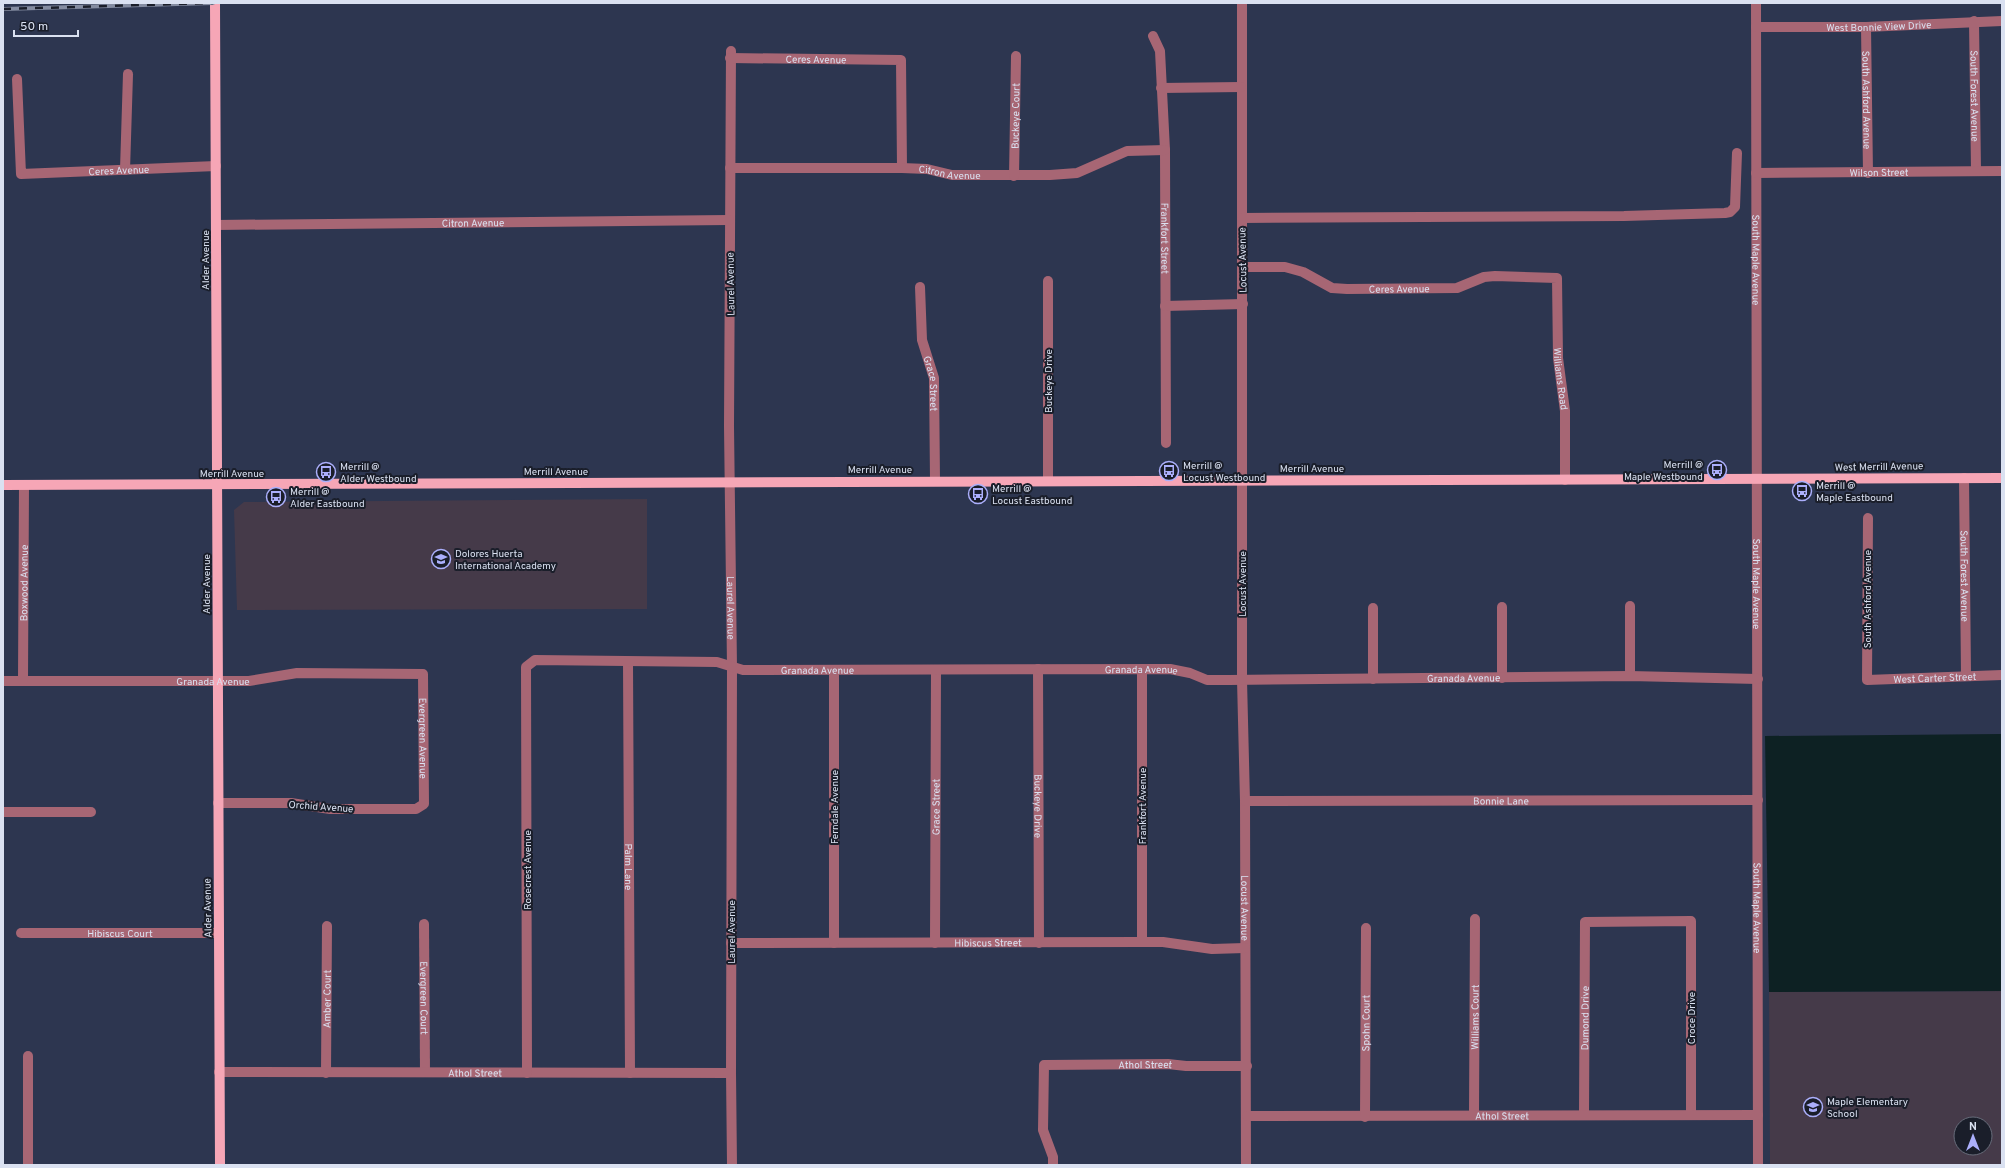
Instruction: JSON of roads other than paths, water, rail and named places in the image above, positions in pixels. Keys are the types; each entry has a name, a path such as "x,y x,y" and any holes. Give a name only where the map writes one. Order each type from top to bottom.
{"main road":[{"name":"Alder Avenue","path":"215,3 220,1165"},
{"name":"West Merrill Avenue","path":"1756,480 2002,478"},
{"name":"Merrill Avenue","path":"3,485 1048,480 1756,480"}],"street":[{"name":"Locust Avenue","path":"1242,3 1242,680 1245,801 1247,1066 1246,1165"},
{"name":"South Maple Avenue","path":"1756,3 1758,1165"},
{"name":"West Bonnie View Drive","path":"1756,27 1866,27 1941,25 2002,21"},
{"name":"South Forest Avenue","path":"1974,22 1976,171"},
{"name":"South Ashford Avenue","path":"1866,27 1868,173"},
{"name":"Frankfort Street","path":"1153,36 1160,51 1164,150 1166,443"},
{"name":"Ceres Avenue","path":"730,54 901,60 902,168"},
{"name":"Laurel Avenue","path":"730,54 729,482 732,667 732,1165"},
{"name":"Buckeye Court","path":"1014,176 1016,56"},
{"path":"125,170 128,74"},
{"name":"Ceres Avenue","path":"17,79 21,174 216,166"},
{"path":"1162,88 1241,87"},
{"name":"Citron Avenue","path":"730,168 902,168 927,169 952,175 1014,176 1077,173 1127,151 1164,150"},
{"path":"1242,218 1624,216 1725,213 1730,212 1735,207 1737,153"},
{"name":"Wilson Street","path":"1756,173 2002,171"},
{"name":"Citron Avenue","path":"216,225 729,220"},
{"name":"Ceres Avenue","path":"1242,267 1285,267 1303,272 1332,288 1347,289 1457,288 1484,277 1495,276 1558,278"},
{"name":"Williams Road","path":"1558,278 1558,358 1565,411 1565,480"},
{"name":"Buckeye Drive","path":"1048,281 1048,480"},
{"name":"Grace Street","path":"920,287 922,340 934,378 935,481"},
{"path":"1165,306 1243,304"},
{"name":"South Forest Avenue","path":"1964,478 1966,675"},
{"name":"Boxwood Avenue","path":"23,681 24,485"},
{"name":"South Ashford Avenue","path":"1867,680 1868,518"},
{"path":"1630,606 1630,676"},
{"path":"1502,607 1502,678"},
{"path":"1373,608 1373,679"},
{"name":"Granada Avenue","path":"526,667 535,660 717,662 743,670 1170,669 1190,673 1207,680 1630,676 1758,679"},
{"name":"Palm Lane","path":"628,662 630,1073"},
{"name":"Rosecrest Avenue","path":"526,667 527,1073"},
{"name":"Buckeye Drive","path":"1038,669 1039,943"},
{"name":"Frankfort Avenue","path":"1142,669 1142,942"},
{"name":"Ferndale Avenue","path":"834,670 834,943"},
{"name":"Grace Street","path":"935,943 936,670"},
{"name":"Granada Avenue","path":"3,681 218,681 249,680 297,673 423,674"},
{"name":"Evergreen Avenue","path":"423,674 424,804"},
{"name":"West Carter Street","path":"1867,680 1966,675 2002,675"},
{"name":"Bonnie Lane","path":"1245,801 1758,800"},
{"name":"Orchid Avenue","path":"218,803 291,803 346,809 416,809 424,804"},
{"path":"3,812 91,812"},
{"name":"Williams Court","path":"1474,1115 1475,919"},
{"name":"Dumond Drive","path":"1584,1115 1585,922 1691,921"},
{"name":"Croce Drive","path":"1691,921 1691,1115"},
{"name":"Evergreen Court","path":"424,924 425,1072"},
{"name":"Amber Court","path":"326,1073 327,926"},
{"name":"Spohn Court","path":"1365,1117 1366,928"},
{"name":"Hibiscus Court","path":"20,933 219,933"},
{"name":"Hibiscus Street","path":"731,943 1163,942 1188,947 1212,949 1245,948"},
{"path":"28,1056 28,1165"},
{"name":"Athol Street","path":"1053,1165 1053,1157 1043,1130 1044,1065 1168,1064 1186,1066 1247,1066"},
{"name":"Athol Street","path":"219,1072 731,1073"},
{"name":"Athol Street","path":"1247,1116 1365,1117 1474,1115 1758,1115"}],"railway":[{"path":"3,9 213,3"}],"place":[{"name":"Merrill @ Maple Westbound","path":"1717,470"},
{"name":"Merrill @ Locust Westbound","path":"1169,471"},
{"name":"Merrill @ Alder Westbound","path":"326,472"},
{"name":"Merrill @ Maple Eastbound","path":"1802,491"},
{"name":"Merrill @ Locust Eastbound","path":"978,494"},
{"name":"Merrill @ Alder Eastbound","path":"276,497"},
{"name":"Dolores Huerta International Academy","path":"441,559"},
{"name":"Maple Elementary School","path":"1813,1107"}]}
